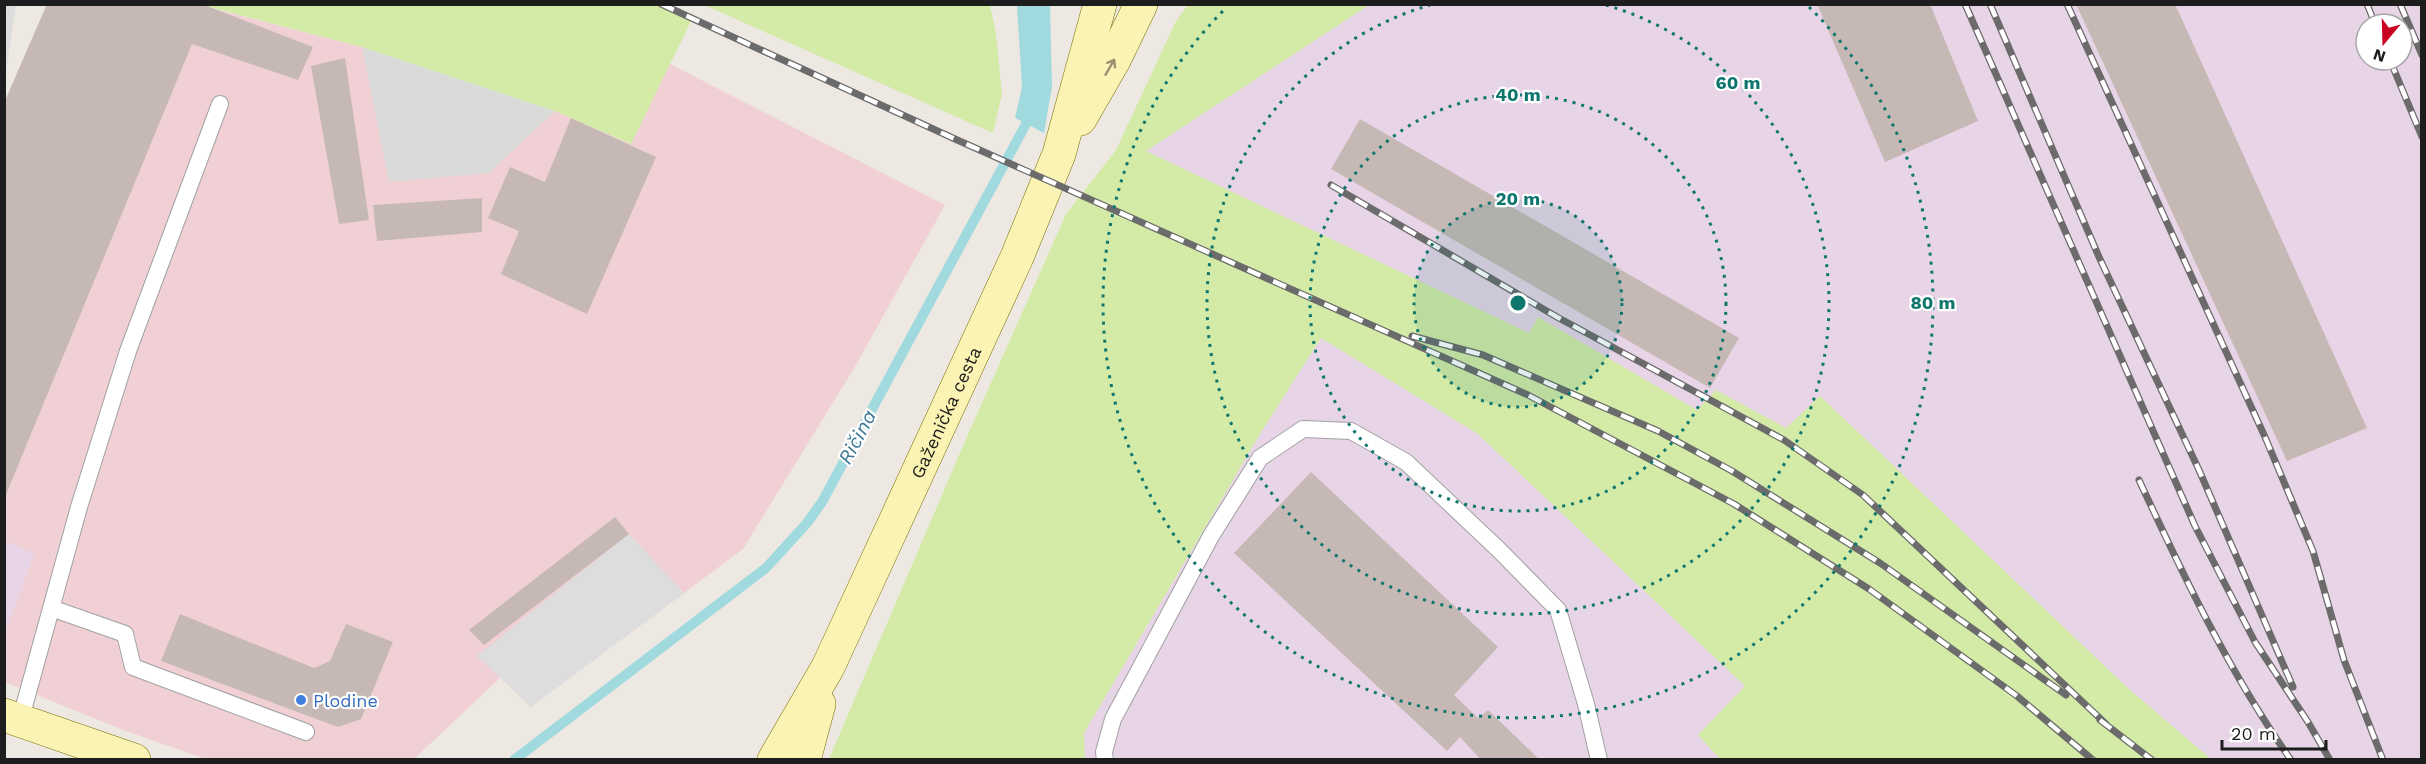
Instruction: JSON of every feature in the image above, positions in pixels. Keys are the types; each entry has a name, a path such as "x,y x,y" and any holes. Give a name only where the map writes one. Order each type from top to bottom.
{"main road":[{"name":"Gaženička cesta","path":"774,759 828,667 1017,257 1059,154 1100,4"},
{"name":"Gaženička cesta","path":"1059,154 1114,60 1141,4"},
{"name":"Gaženička cesta","path":"804,759 828,667"},
{"path":"13,718 134,759"}],"lane":[{"path":"13,718 51,608 79,507 128,351 220,104"},
{"path":"1105,759 1104,752 1113,719 1211,536 1260,458 1303,429 1351,431 1406,462 1499,550 1558,610 1586,704 1599,759"},
{"path":"51,608 125,634 133,667 306,732"}],"shaded area":[{"path":"4,5 16,5 5,78"},
{"path":"1369,5 2421,5 2421,759 2069,759 1478,434 1746,687 1699,735 1720,759 1085,760 1084,733 1260,434 1321,338 1466,426 1145,150"},
{"path":"207,7 362,47 389,182 489,173 555,111 631,144 670,64 945,205 856,365 743,549 531,707 501,677 414,759 206,759 123,730 5,682 4,633 34,554 5,541 5,266"},
{"path":"362,47 555,111 489,173 388,182"},
{"path":"629,534 684,593 531,707 477,656"},
{"path":"5,541 34,554 5,633"}],"green space":[{"path":"661,4 692,19 631,144 555,111 362,47 202,5"},
{"path":"704,5 990,5 996,34 1002,94 993,133"},
{"path":"1188,5 1369,5 1146,151 1529,333 1538,317 1697,410 1716,390 1786,428 1820,396 2130,690 2211,759 1720,759 1698,735 1745,686 1478,434 1321,338 1260,434 1084,733 1085,759 829,759 962,448 1066,214 1116,150 1176,21"}],"water":[{"path":"1017,5 1050,5 1052,87 1044,133 1015,118 1022,87"}],"building":[{"path":"47,4 202,4 313,47 298,80 192,44 5,497 4,103"},
{"path":"1817,4 1930,4 1978,121 1885,162"},
{"path":"2076,4 2175,4 2367,428 2287,461"},
{"path":"345,58 369,220 339,224 311,66"},
{"path":"571,118 656,157 587,314 501,274 519,231 488,218 510,167 545,182"},
{"path":"1360,119 1739,338 1710,388 1331,169"},
{"path":"482,198 482,232 377,241 373,205"},
{"path":"1311,472 1498,647 1454,695 1478,718 1488,710 1540,760 1481,760 1460,737 1447,751 1234,553"},
{"path":"615,517 629,534 484,645 469,630"},
{"path":"180,614 314,668 330,661 346,624 393,642 361,719 338,727 161,661"}],"waterway":[{"name":"Ričina","path":"514,760 766,568 807,523 822,502 1026,124 1029,112"}],"railway":[{"path":"661,4 955,139 1528,395 1734,504 1869,589 2017,696 2093,760"},
{"path":"1965,4 2195,526 2255,642 2308,722 2330,760"},
{"path":"1990,4 2099,257 2199,470 2293,687"},
{"path":"2067,4 2265,437 2313,551 2344,660 2383,760"},
{"path":"2367,4 2370,12"},
{"path":"2400,4 2422,55"},
{"path":"2395,72 2422,137"},
{"path":"1331,185 1557,317 1784,440 1863,495 2106,724"},
{"path":"1412,336 1483,355 1658,431 1732,471 1880,563 2066,695"},
{"path":"2139,480 2209,623 2247,693 2291,760"},
{"path":"2100,720 2152,760"}],"place":[{"name":"Plodine","path":"301,700"}]}
